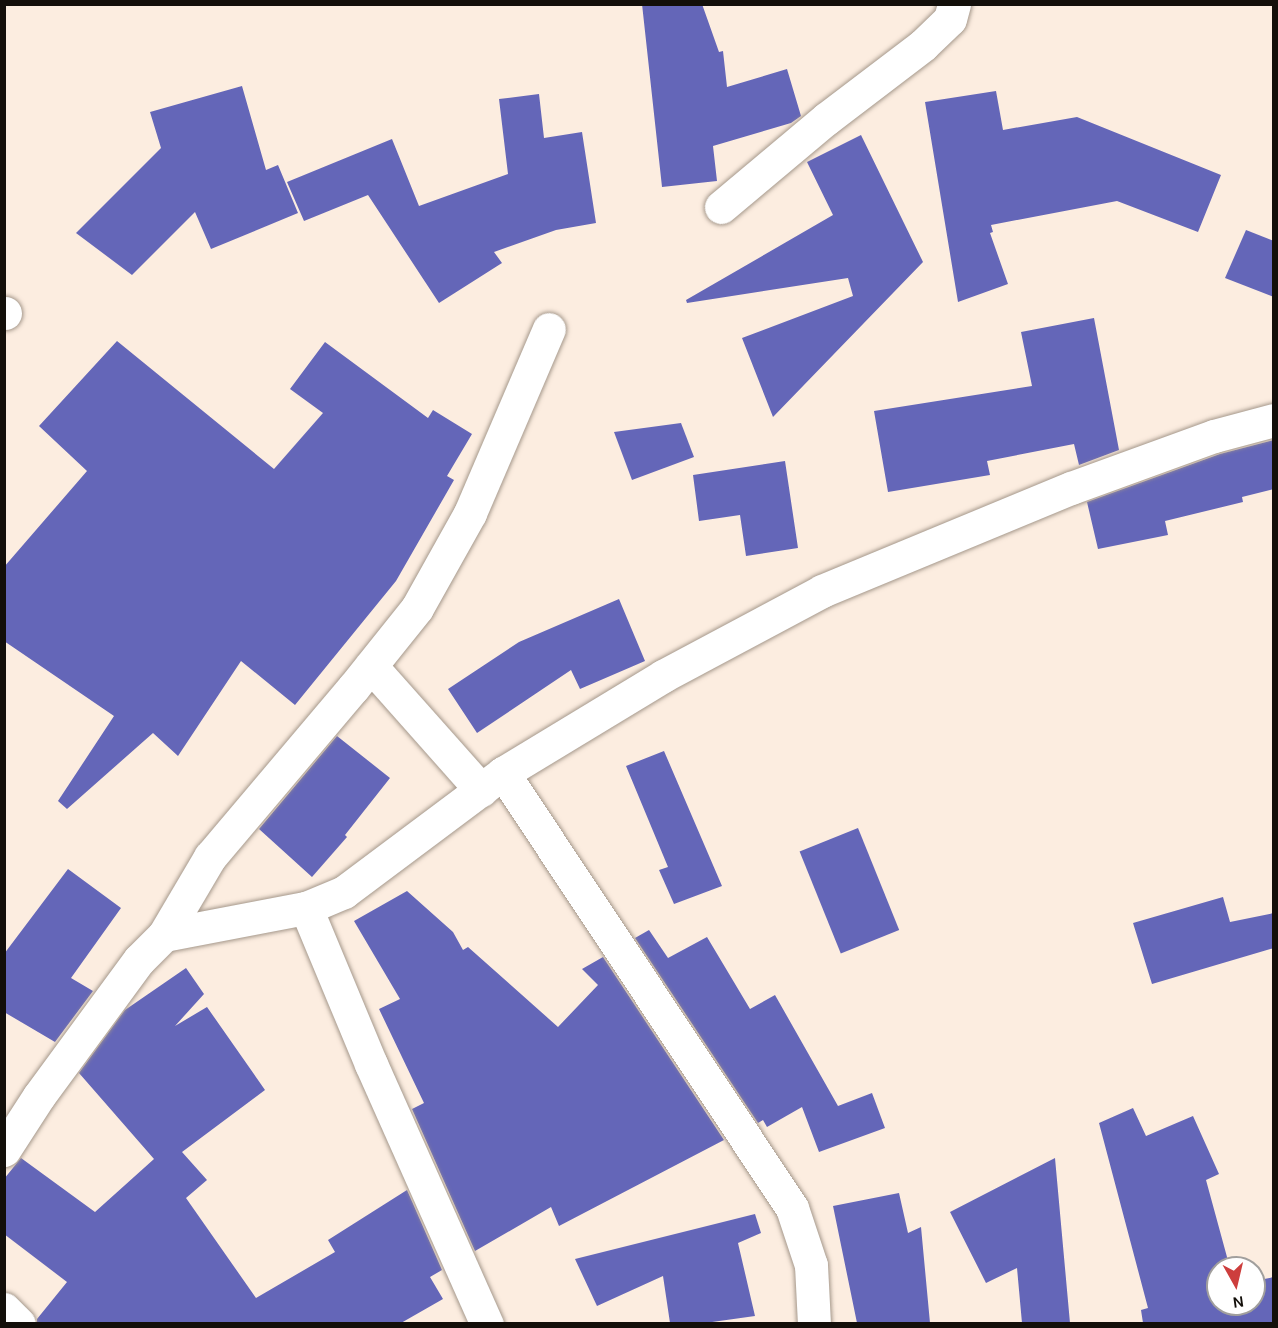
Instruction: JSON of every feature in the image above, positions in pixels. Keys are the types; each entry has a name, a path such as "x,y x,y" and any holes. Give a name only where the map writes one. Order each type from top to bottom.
{"street":[{"path":"721,207 826,119 923,45 950,19 954,4"},
{"path":"4,1150 39,1096 139,960 164,935 210,858 417,608 470,513 549,329"},
{"path":"164,935 306,908 344,892 492,782 663,676 822,591 1071,488 1214,436 1274,420"},
{"path":"371,666 492,782 792,1208 811,1265 814,1323"},
{"path":"306,908 371,1064 488,1323"},
{"path":"4,1309 19,1323"}],"building":[{"path":"642,4 702,4 719,52 723,51 727,87 787,69 801,116 791,123 713,146 717,181 662,187"},
{"path":"242,86 266,170 278,165 298,213 211,249 195,212 132,275 76,233 161,148 150,112"},
{"path":"996,91 1003,130 1077,117 1221,175 1198,232 1117,201 991,225 993,232 990,233 1008,284 958,302 925,102"},
{"path":"539,94 544,138 582,132 596,223 556,230 494,252 502,263 439,303 368,195 304,221 287,182 392,139 419,206 508,174 499,99"},
{"path":"861,135 923,262 773,417 742,338 853,296 848,278 687,303 686,300 833,215 807,162"},
{"path":"1246,230 1274,241 1274,297 1225,278"},
{"path":"1094,318 1119,450 1079,465 1074,444 987,461 990,475 888,492 874,411 1032,386 1021,332"},
{"path":"117,341 274,469 323,413 290,389 325,342 428,418 433,410 472,434 447,476 454,480 396,581 295,705 241,661 178,756 153,733 67,809 58,801 114,716 4,641 4,567 87,471 39,426"},
{"path":"681,423 694,457 632,480 614,432"},
{"path":"1274,440 1274,489 1242,497 1243,502 1165,521 1168,535 1098,549 1087,502 1220,454"},
{"path":"785,461 798,548 746,556 740,515 699,521 693,475"},
{"path":"619,599 645,661 580,689 571,670 477,733 448,689 519,642"},
{"path":"337,736 390,778 345,835 347,837 312,877 259,829"},
{"path":"664,751 722,886 674,904 659,870 668,867 626,766"},
{"path":"858,828 899,930 841,954 800,852"},
{"path":"68,869 121,908 71,978 93,991 55,1042 4,1012 4,954"},
{"path":"407,891 453,932 463,950 468,947 558,1027 598,985 582,969 603,957 724,1140 559,1226 551,1207 475,1251 412,1109 424,1103 379,1009 400,999 354,921"},
{"path":"1223,897 1230,922 1274,913 1274,948 1152,984 1133,923"},
{"path":"649,930 668,958 707,937 750,1009 775,995 838,1106 872,1093 885,1128 819,1152 802,1107 767,1127 763,1120 758,1123 635,938"},
{"path":"186,968 204,994 175,1026 207,1007 265,1090 182,1152 207,1180 186,1198 256,1298 335,1252 328,1240 407,1190 442,1270 430,1277 443,1299 401,1323 37,1323 37,1319 67,1282 4,1234 4,1179 21,1158 95,1212 154,1159 79,1073 125,1010"},
{"path":"1133,1108 1146,1136 1193,1116 1219,1174 1206,1180 1227,1256 1206,1256 1206,1316 1266,1316 1266,1279 1274,1277 1274,1323 1143,1323 1141,1310 1148,1308 1099,1123"},
{"path":"1055,1158 1070,1323 1022,1323 1017,1268 986,1283 950,1212"},
{"path":"899,1193 908,1233 921,1227 930,1323 857,1323 833,1206"},
{"path":"755,1214 761,1233 738,1243 755,1316 705,1323 670,1323 663,1276 597,1306 575,1259"}]}
